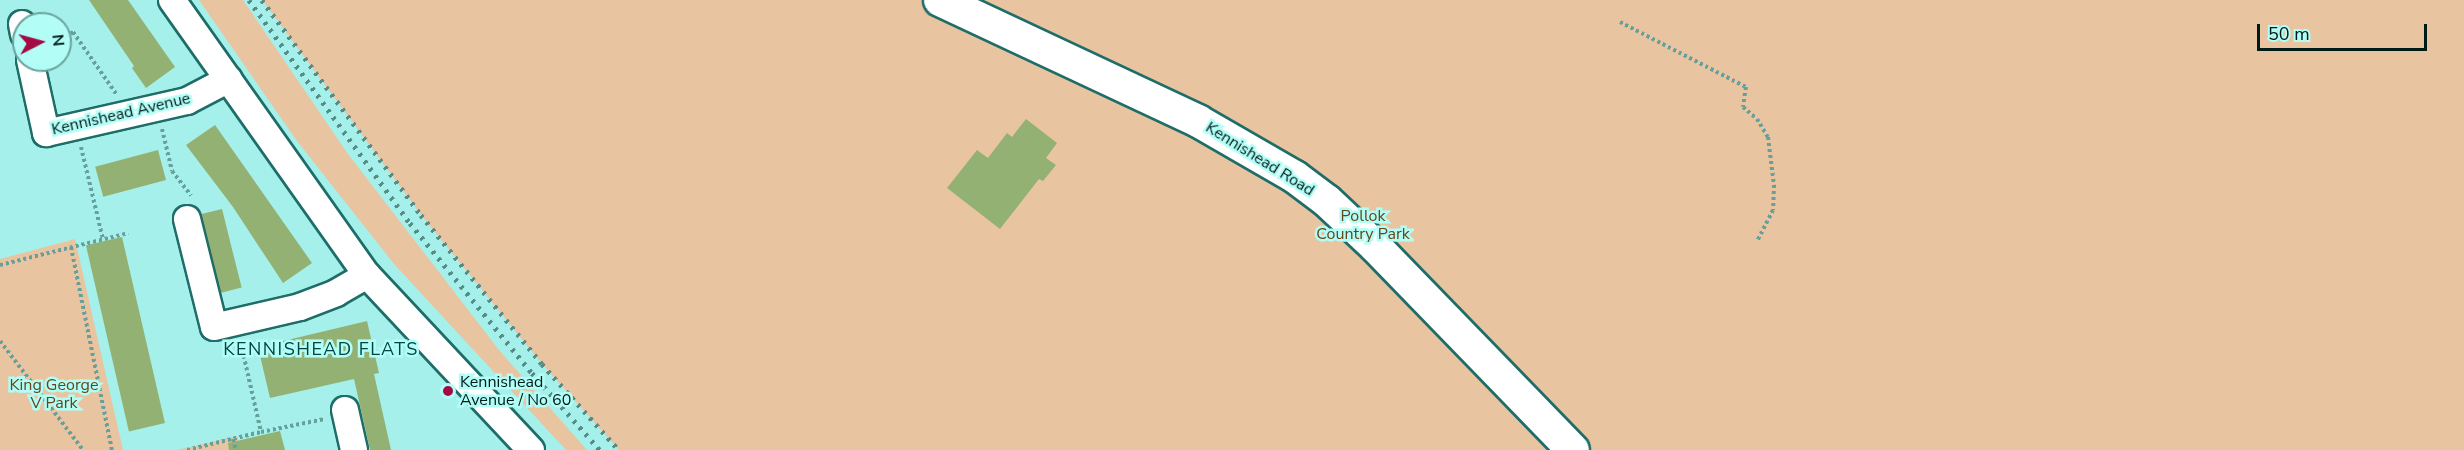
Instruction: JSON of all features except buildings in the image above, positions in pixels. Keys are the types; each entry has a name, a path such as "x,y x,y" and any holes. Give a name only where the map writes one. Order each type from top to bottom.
{"street":[{"path":"172,0 367,275 531,450"},
{"name":"Kennishead Road","path":"940,0 1198,121 1295,177 1327,201 1376,247 1573,450"},
{"name":"Kennishead Avenue","path":"33,72 46,134 187,101 230,79"},
{"path":"187,219 214,327 300,308 336,293 367,275"},
{"path":"346,412 354,450"}],"path":[{"path":"1620,22 1746,87 1743,107 1757,119 1768,137 1774,185 1773,210 1757,242"},
{"path":"72,33 130,114"},
{"path":"157,108 172,171 193,198 187,219"},
{"path":"76,127 103,240"},
{"path":"0,265 128,233"},
{"path":"71,247 112,450"},
{"path":"236,321 261,432"},
{"path":"0,340 82,450"},
{"path":"187,450 346,412"},
{"path":"233,439 236,450"}],"green space":[{"path":"199,0 243,0 348,154 499,350 587,450 566,450 394,264 297,141"},
{"name":"Pollok Country Park","path":"262,0 2464,0 2464,450 619,450 542,364 421,215"},
{"name":"King George V Park","path":"75,239 123,450 0,450 0,259"},
{"path":"237,436 241,450 177,450"}],"railway":[{"path":"249,0 410,223 532,373 600,450"},
{"path":"262,0 421,215 542,364 619,450"}],"place":[{"name":"Kennishead Avenue / No 60","path":"448,391"}],"district":[{"name":"KENNISHEAD FLATS","path":"321,349"}]}
